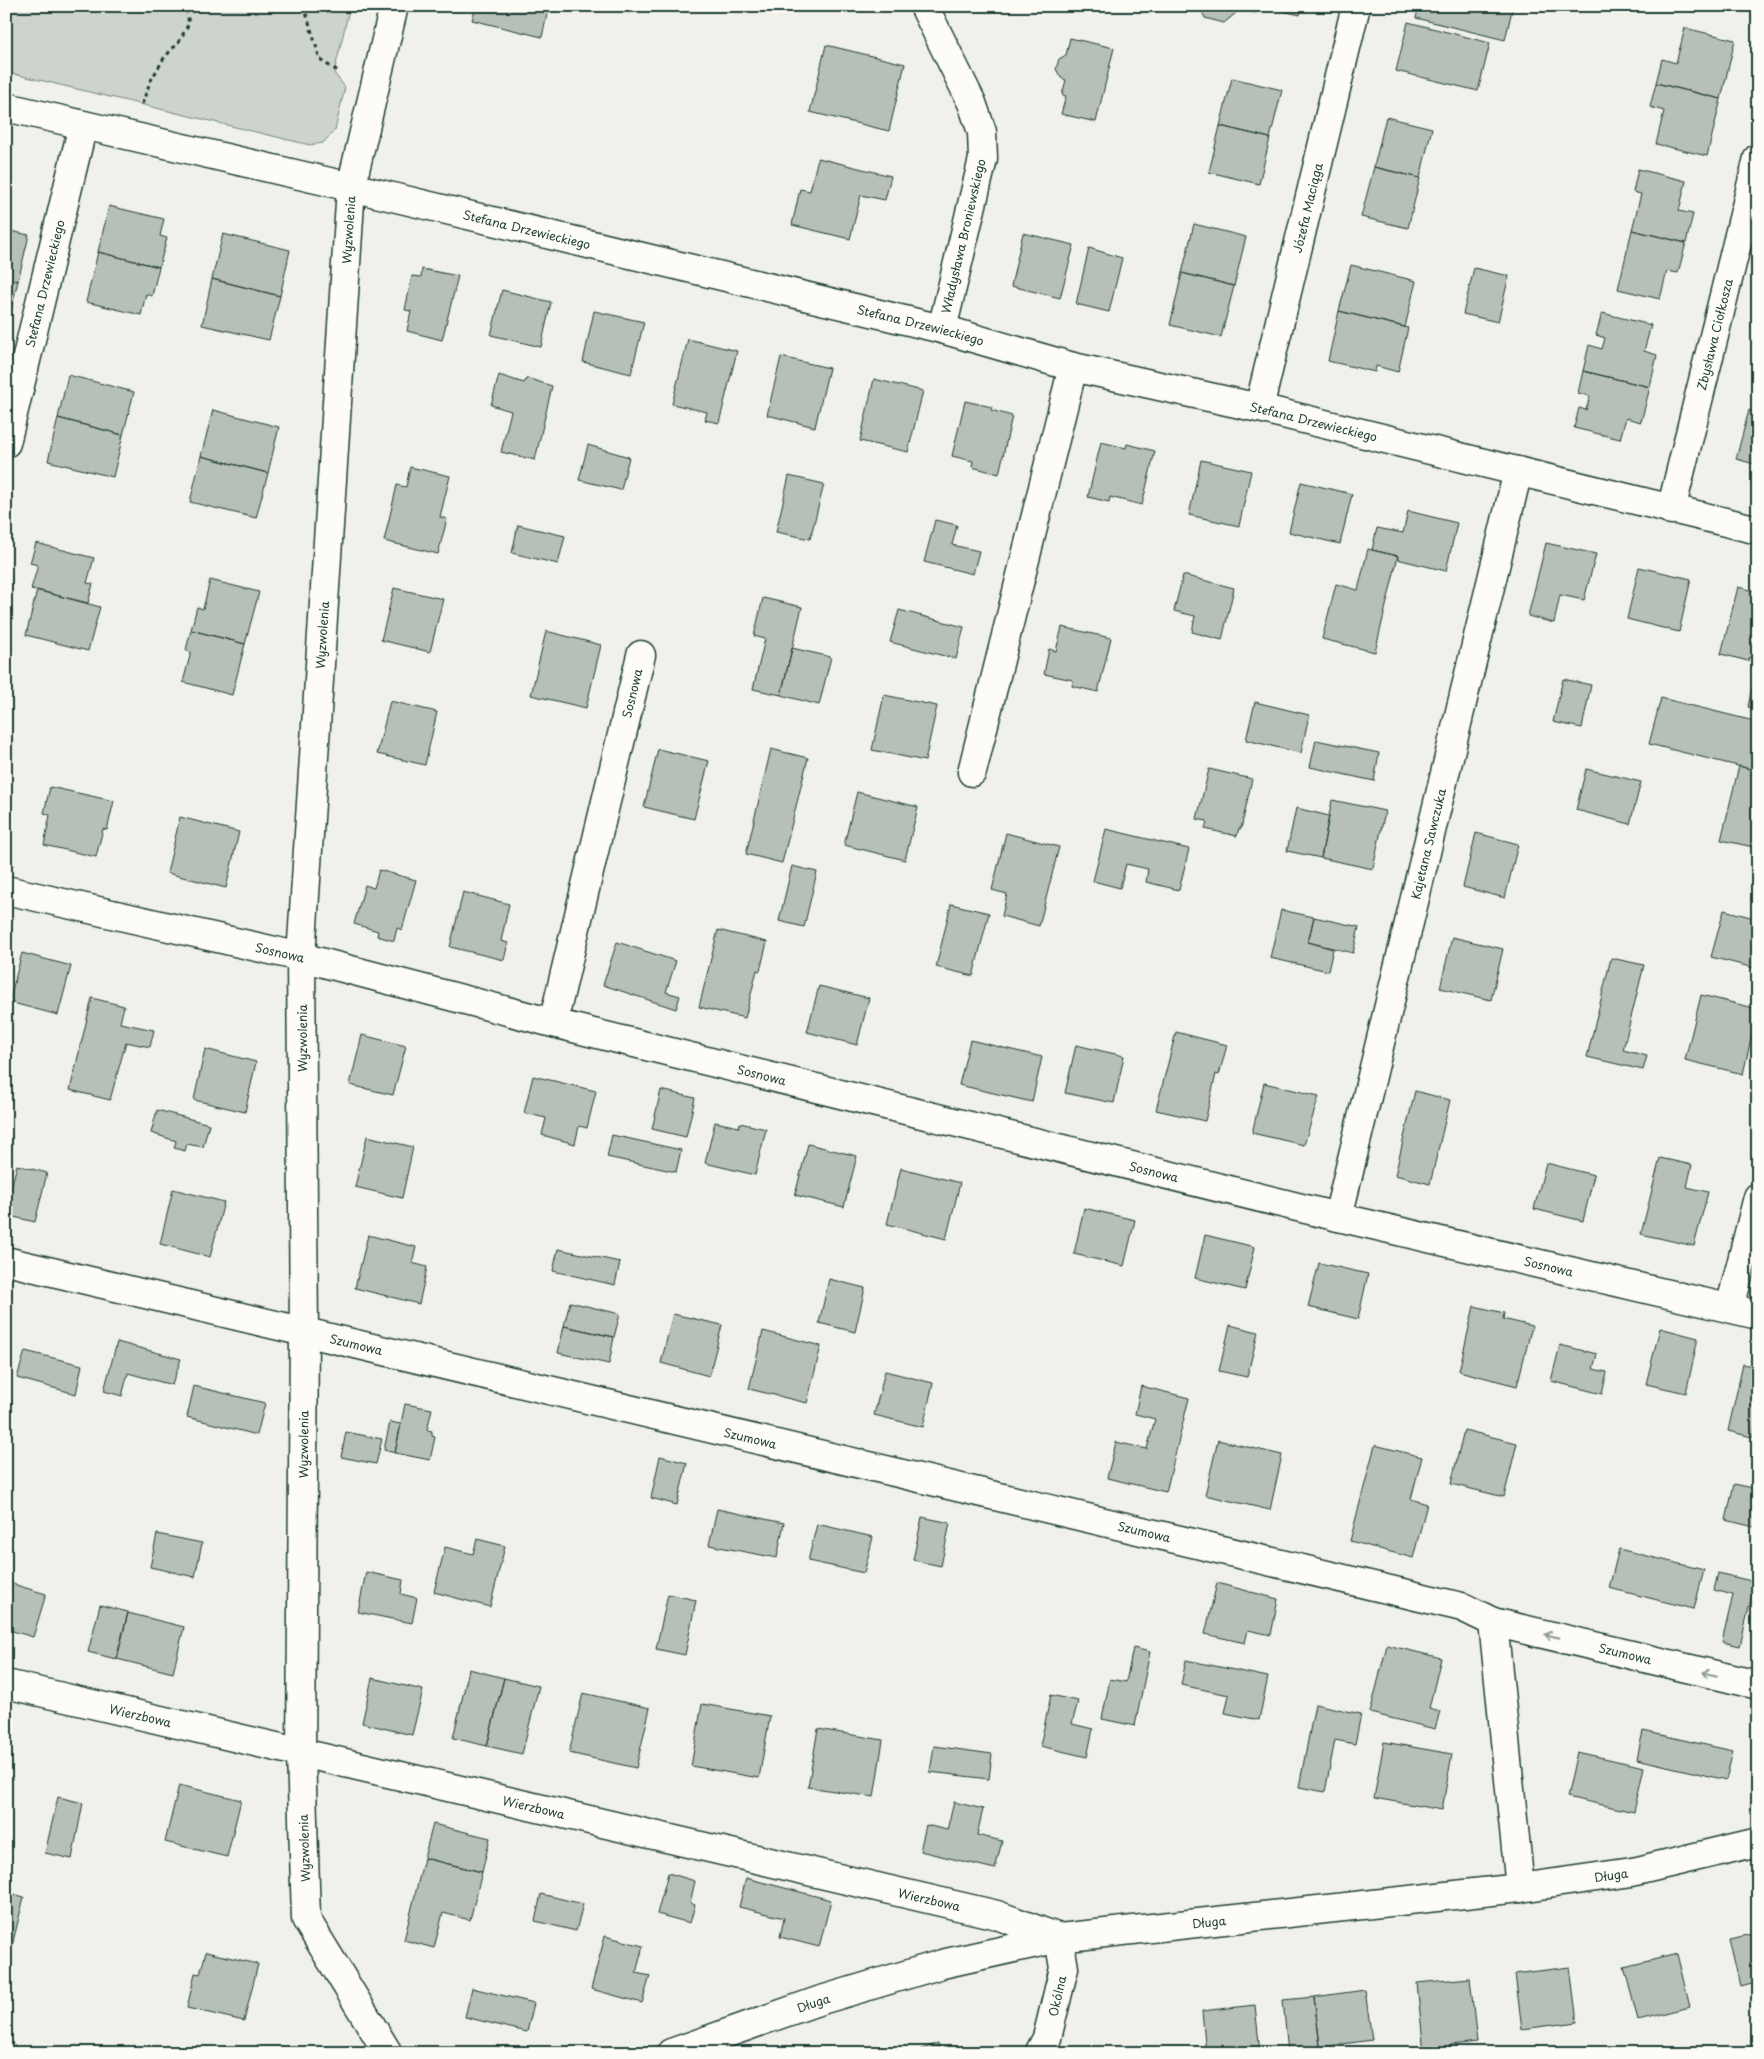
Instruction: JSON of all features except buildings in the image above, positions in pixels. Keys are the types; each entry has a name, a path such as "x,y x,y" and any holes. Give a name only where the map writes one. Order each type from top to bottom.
{"street":[{"name":"Wyzwolenia","path":"388,2053 306,1919 301,1753 304,1332 301,956 351,187 394,6"},
{"name":"Władysława Broniewskiego","path":"924,6 972,103 982,132 983,159 942,329"},
{"name":"Józefa Maciąga","path":"1259,408 1356,6"},
{"name":"Stefana Drzewieckiego","path":"6,107 351,187 942,329 1073,367 1259,408 1758,530"},
{"name":"Stefana Drzewieckiego","path":"6,443 83,125"},
{"name":"Zbysława Ciołkosza","path":"1671,510 1758,158"},
{"path":"972,772 1073,367"},
{"name":"Kajetana Sawczuka","path":"1338,1217 1518,471"},
{"name":"Sosnowa","path":"553,1023 641,655"},
{"name":"Sosnowa","path":"6,890 301,956 553,1023 1338,1217 1758,1315"},
{"path":"1730,1308 1758,1197"},
{"name":"Szumowa","path":"6,1261 1462,1607 1493,1622 1758,1685"},
{"path":"1493,1622 1520,1888"},
{"name":"Wierzbowa","path":"6,1684 997,1915 1059,1938"},
{"name":"Długa","path":"671,2053 836,1996 942,1964 1059,1938 1520,1888 1632,1872 1758,1842"},
{"name":"Okólna","path":"1039,2053 1047,2038 1064,1968 1059,1938"}],"path":[{"path":"140,110 150,82 164,58 180,40 189,23 185,6"},
{"path":"304,6 320,59 340,72"}],"shaded area":[{"path":"6,6 350,6 334,73 345,87 335,130 323,143 310,145 6,72"}]}
